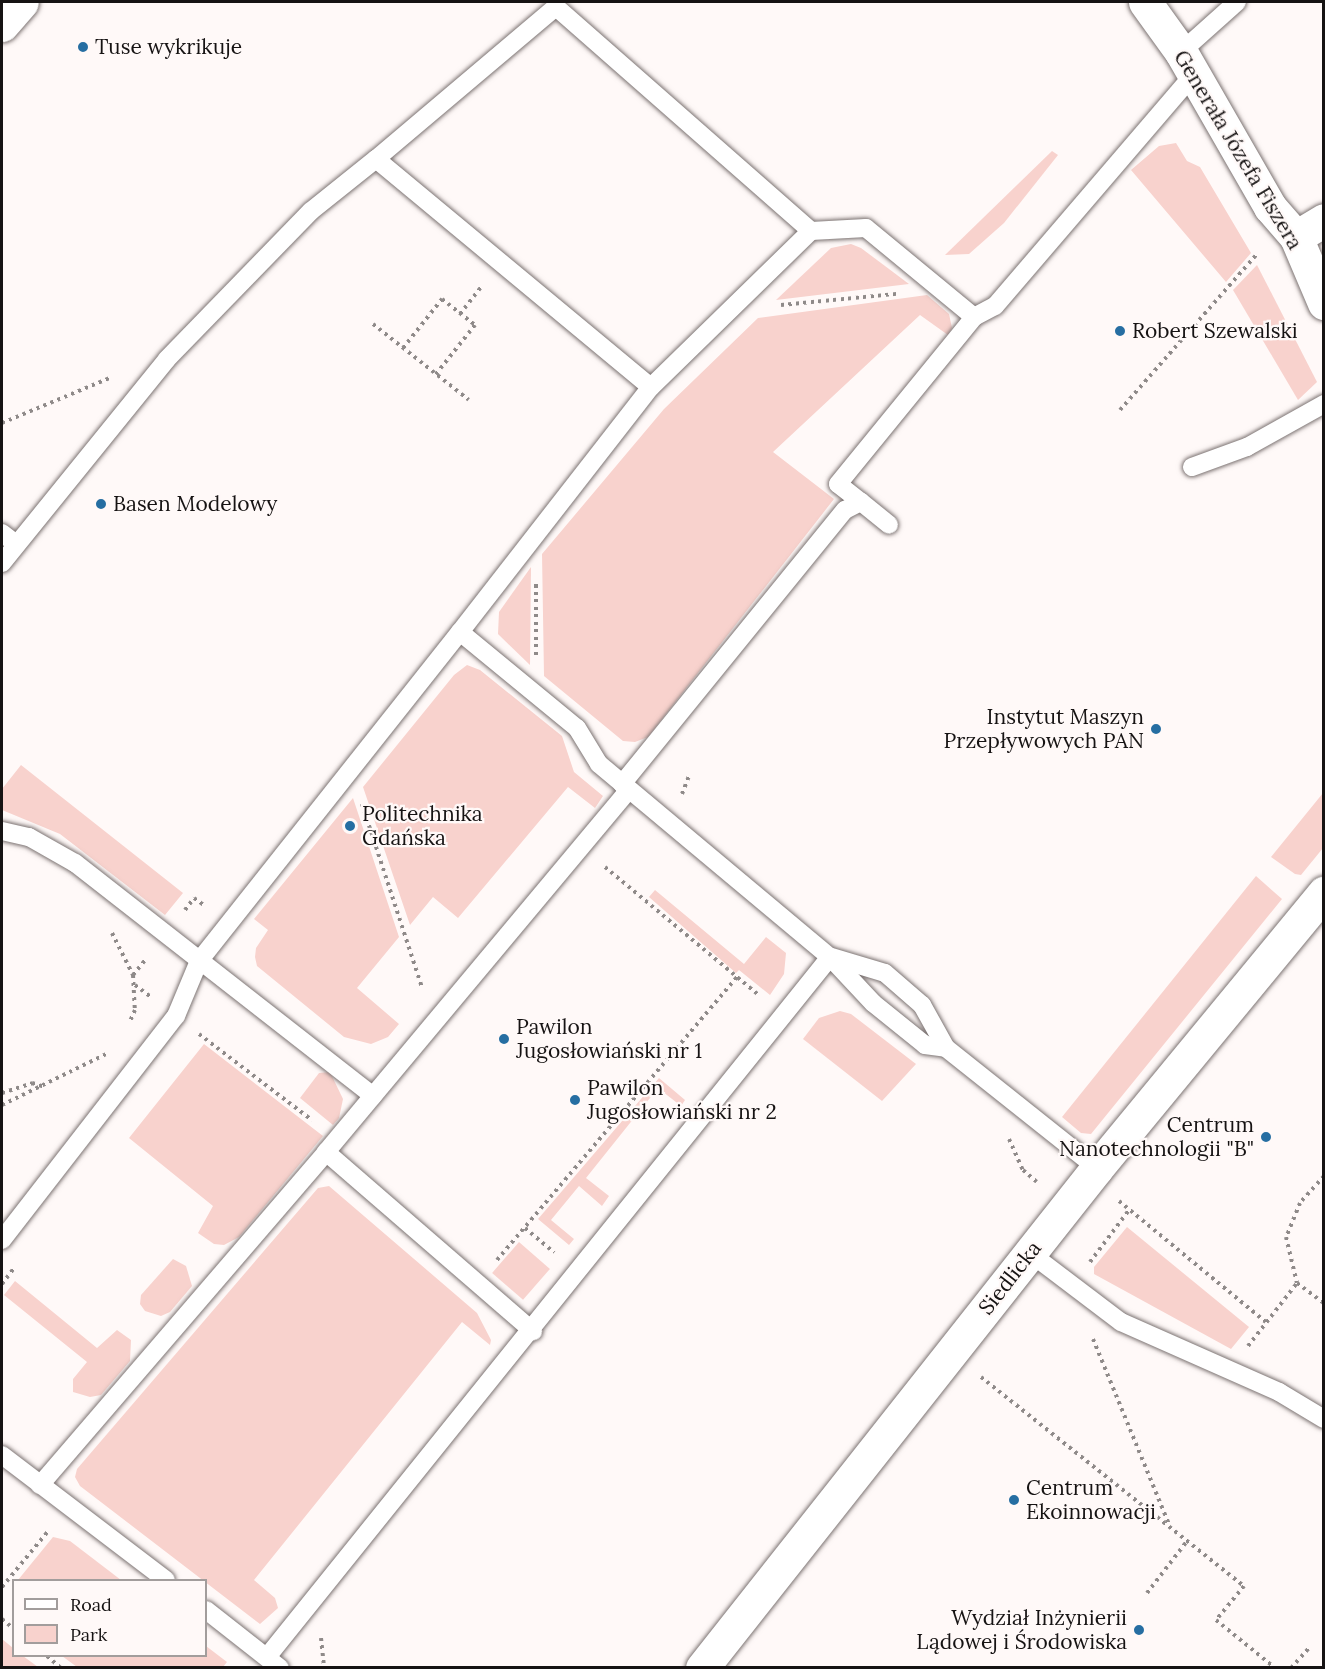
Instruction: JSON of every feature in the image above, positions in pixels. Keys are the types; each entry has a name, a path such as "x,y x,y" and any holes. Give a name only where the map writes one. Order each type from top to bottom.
{"street":[{"path":"2,25 22,2"},
{"name":"Generała Józefa Fiszera","path":"1145,2 1187,63 1270,207 1296,237 1323,303"},
{"path":"1296,237 1323,220"},
{"name":"Siedlicka","path":"702,1668 1066,1206 1323,893"}],"lane":[{"path":"889,525 838,484 975,317 995,306 1237,2"},
{"path":"2,563 167,359 311,211 556,7 811,231"},
{"path":"376,159 651,387"},
{"path":"2,1240 176,1016 200,961 651,387 811,231 866,228 975,317"},
{"path":"1192,467 1247,447 1323,404"},
{"path":"40,1485 331,1146 582,847 626,787 845,510 861,502"},
{"path":"2,533 16,544"},
{"path":"460,632 577,728 599,764 830,957 873,1003 925,1045 946,1048"},
{"path":"2,831 29,837 75,863 373,1096"},
{"path":"207,1611 274,1662 533,1330 830,957"},
{"path":"830,957 885,973 922,1005 946,1048 1097,1168"},
{"path":"331,1146 478,1283 533,1330"},
{"path":"1030,1253 1071,1287 1121,1322 1279,1392 1323,1419"},
{"path":"2,1455 163,1579"}],"path":[{"path":"1120,410 1258,253"},
{"path":"733,309 941,289"},
{"path":"403,348 442,299 475,325 436,374"},
{"path":"372,324 469,400"},
{"path":"2,423 123,373 167,359"},
{"path":"536,694 537,533"},
{"path":"351,769 434,1023"},
{"path":"582,847 783,1016"},
{"path":"127,1029 135,1010 133,975"},
{"path":"478,1283 737,977"},
{"path":"135,985 176,1016 331,1146"},
{"path":"2,1105 45,1087 110,1052"},
{"path":"2,1094 32,1083 45,1087"},
{"path":"1006,1131 1023,1170 1066,1206"},
{"path":"1323,1176 1300,1203 1286,1237 1297,1283 1323,1303"},
{"path":"1114,1197 1266,1322"},
{"path":"1129,1210 1071,1287 1170,1527"},
{"path":"1252,1341 1297,1283"},
{"path":"951,1352 1244,1586 1216,1620 1275,1668"},
{"path":"2,1587 69,1507"},
{"path":"1147,1593 1187,1541"},
{"path":"320,1626 324,1668"},
{"path":"1291,1668 1309,1648"},
{"path":"47,1657 62,1668"}],"green space":[{"path":"1176,143 1187,161 1200,167 1251,253 1226,282 1131,170 1159,146"},
{"path":"1052,151 1058,155 1004,223 969,254 945,255"},
{"path":"851,244 861,248 909,284 776,300 831,248"},
{"path":"1257,265 1317,382 1298,400 1233,290"},
{"path":"927,295 949,314 952,328 948,335 920,315 773,452 834,499 648,737 635,742 623,741 544,676 542,554 664,409 758,318"},
{"path":"531,567 530,665 498,634 499,612"},
{"path":"467,665 480,670 562,736 574,772 603,796 595,808 568,787 458,918 433,897 410,925 363,787 454,675"},
{"path":"21,765 183,893 165,915 60,834 2,810 2,789"},
{"path":"1323,793 1323,848 1301,875 1295,874 1271,857"},
{"path":"353,798 399,937 357,988 399,1024 388,1037 371,1044 344,1037 257,966 255,957 256,948 268,930 254,919"},
{"path":"1256,876 1282,899 1091,1134 1081,1133 1062,1117"},
{"path":"655,890 744,964 766,937 786,953 784,974 770,995 739,970 736,973 649,897"},
{"path":"840,1011 851,1014 916,1064 882,1101 803,1039 819,1018"},
{"path":"204,1044 323,1136 239,1237 224,1245 214,1244 198,1233 213,1206 129,1138"},
{"path":"330,1072 343,1099 339,1118 333,1125 300,1098 319,1073"},
{"path":"659,1078 685,1100 681,1106 658,1088 586,1178 609,1196 602,1206 579,1186 551,1220 574,1239 569,1245 538,1219"},
{"path":"329,1186 477,1313 491,1340 490,1345 462,1322 254,1580 275,1598 278,1608 260,1624 207,1583 207,1579 201,1579 80,1486 75,1477 77,1469 318,1188"},
{"path":"1127,1227 1249,1327 1231,1349 1094,1274 1094,1267"},
{"path":"519,1242 550,1269 523,1300 492,1273"},
{"path":"173,1259 186,1266 192,1286 170,1312 161,1316 145,1311 140,1304 141,1295"},
{"path":"15,1281 97,1348 117,1330 131,1340 130,1361 101,1395 90,1397 73,1392 73,1379 87,1362 4,1295"},
{"path":"53,1537 70,1541 120,1579 19,1579"},
{"path":"2,1639 12,1647 12,1657 24,1657 38,1667 2,1667"},
{"path":"207,1647 227,1662 223,1667 77,1667 63,1657 207,1657"}],"place":[{"name":"Tuse wykrikuje","path":"83,47"},
{"name":"Robert Szewalski","path":"1120,331"},
{"name":"Basen Modelowy","path":"101,504"},
{"name":"Instytut Maszyn Przepływowych PAN","path":"1156,729"},
{"name":"Politechnika Gdańska","path":"350,826"},
{"name":"Pawilon Jugosłowiański nr 1","path":"504,1039"},
{"name":"Pawilon Jugosłowiański nr 2","path":"575,1100"},
{"name":"Centrum Nanotechnologii \"B\"","path":"1266,1137"},
{"name":"Centrum Ekoinnowacji","path":"1014,1500"},
{"name":"Wydział Inżynierii Lądowej i Środowiska","path":"1139,1630"}]}
